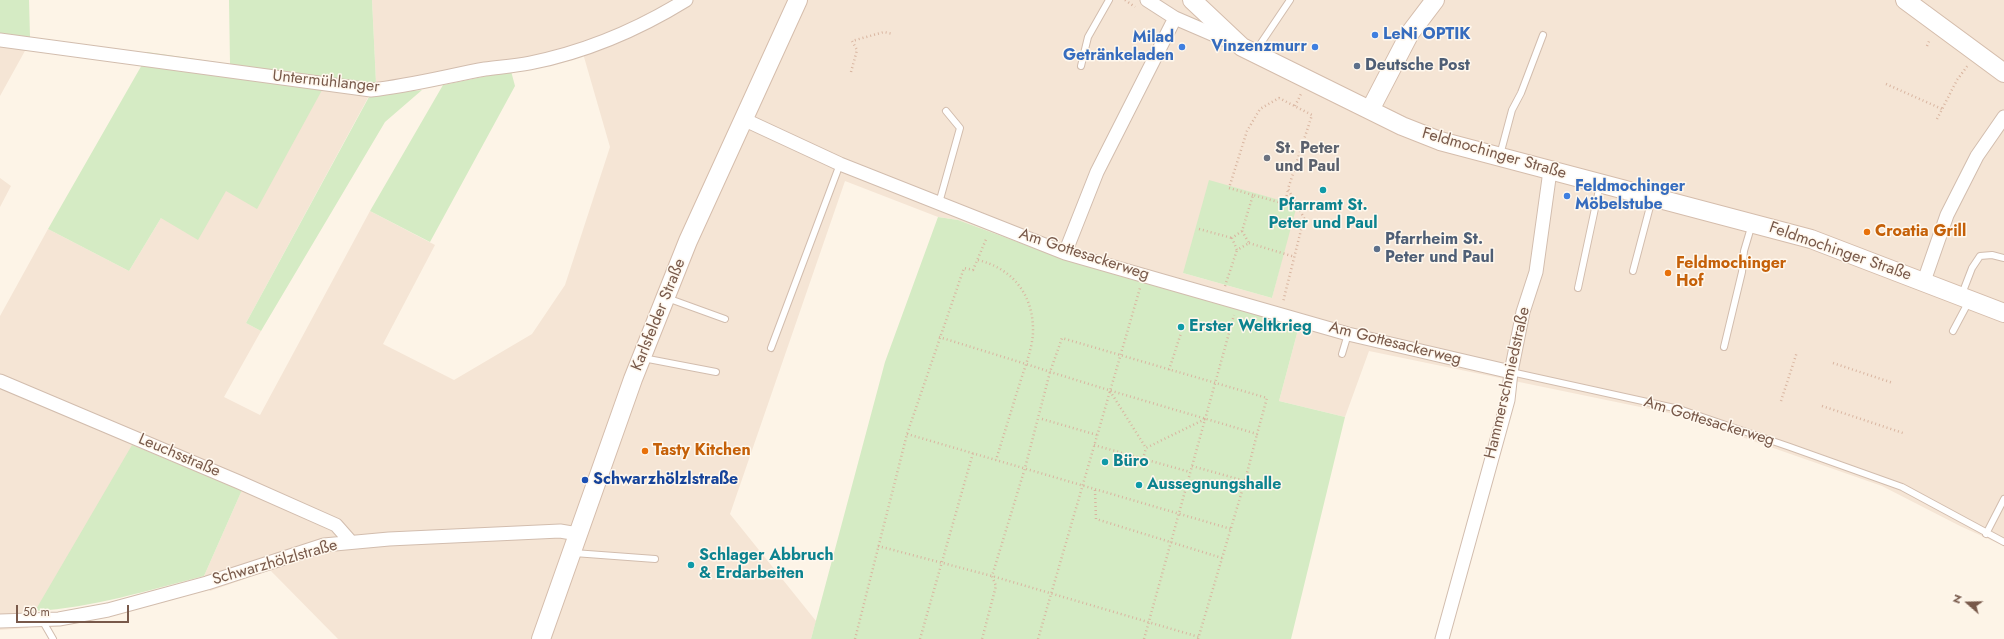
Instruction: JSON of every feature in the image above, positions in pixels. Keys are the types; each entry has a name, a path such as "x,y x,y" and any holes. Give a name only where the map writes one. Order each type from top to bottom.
{"main road":[{"name":"Karlsfelder Straße","path":"541,639 570,552 578,534 642,357 688,241 798,0"},
{"name":"Feldmochinger Straße","path":"1192,0 1248,50 1402,126 1440,141 1811,239 1924,281 2004,313"},
{"path":"1370,110 1410,33 1435,0"},
{"path":"1905,0 2004,73"}],"street":[{"name":"Untermühlanger","path":"0,40 371,90 398,87 485,69 537,61 588,47 646,24 686,0"},
{"path":"1147,0 1174,18 1248,50"},
{"path":"1065,253 1097,172 1174,18"},
{"path":"1924,281 1947,215 1977,156 2004,117"},
{"name":"Am Gottesackerweg","path":"743,119 840,164 1065,253 1348,334 1511,372"},
{"name":"Hammerschmiedstraße","path":"1442,639 1508,400 1511,372 1523,312 1536,272 1550,171"},
{"name":"Leuchsstraße","path":"0,381 239,482 336,525 350,542"},
{"name":"Schwarzhölzlstraße","path":"0,621 42,620 108,610 207,583 324,545 350,542 560,531 578,534"}],"lane":[{"path":"1081,66 1088,37 1109,0"},
{"path":"1248,50 1290,0"},
{"path":"1499,157 1512,110 1521,93 1542,35"},
{"path":"939,203 960,128 946,111"},
{"path":"771,348 840,164"},
{"path":"1578,288 1600,184"},
{"path":"1633,271 1652,198"},
{"path":"1724,347 1742,272 1744,251 1752,224"},
{"path":"1954,331 1965,298 1972,268 1980,256 1992,255 2004,258"},
{"path":"666,298 725,320"},
{"path":"1342,354 1348,334"},
{"path":"642,357 716,372"},
{"name":"Am Gottesackerweg","path":"1511,372 1686,412 1902,487 1986,534 2004,542"},
{"path":"1986,534 2004,500"},
{"path":"570,552 655,559"},
{"path":"42,620 54,639"}],"path":[{"path":"851,72 857,50 852,41 884,32 893,34"},
{"path":"1937,119 1957,80 1977,53"},
{"path":"1886,84 1942,109"},
{"path":"1279,98 1295,106 1312,115 1288,189 1285,204 1229,188 1247,131 1260,109 1279,98"},
{"path":"1295,106 1298,101"},
{"path":"1280,314 1304,218 1288,189"},
{"path":"1232,238 1242,231 1253,195"},
{"path":"855,639 906,434 964,268 973,270 992,224"},
{"path":"1199,229 1232,238"},
{"path":"1242,231 1249,243 1295,257"},
{"path":"1222,298 1237,250 1232,238"},
{"path":"1237,250 1249,243"},
{"path":"978,260 994,264 1012,278 1025,293 1031,312 1033,334 1026,364 996,460"},
{"path":"1038,639 1143,276"},
{"path":"1144,639 1237,302"},
{"path":"1169,370 1181,333"},
{"path":"939,337 1110,391 1257,434"},
{"path":"878,546 992,576 1051,595 1199,638 1245,481 1267,398 1062,338 1050,372 1025,468 992,576 996,586 982,639"},
{"path":"1781,401 1797,352"},
{"path":"1833,363 1893,383"},
{"path":"1110,391 1146,448 1143,459"},
{"path":"1822,406 1904,433"},
{"path":"1146,448 1205,418"},
{"path":"1042,419 1097,435"},
{"path":"906,434 1083,485 1178,515 1231,529"},
{"path":"1094,445 1190,472"},
{"path":"920,639 940,563 973,453"},
{"path":"1192,466 1245,481"},
{"path":"1095,490 1096,519 1222,558"}],"shaded area":[{"path":"372,0 2004,0 2004,546 1960,526 1882,486 1679,415 1369,351 1345,417 1279,401 1299,326 1067,260 958,220 938,217 845,181 730,514 816,621 811,639 338,639 270,570 210,591 204,576 242,490 35,611 28,628 0,630 0,316 48,229 129,271 161,218 327,81 376,83","holes":["582,50 610,147 565,285 532,334 454,380 383,344 435,245 370,211 260,415 224,397 261,331 246,323 376,83 542,66","1296,204 1272,298 1183,273"]},
{"path":"0,45 26,49 0,96"},
{"path":"0,178 11,186 0,207"}],"green space":[{"path":"0,0 29,0 30,37 0,33"},
{"path":"229,0 372,0 376,83 327,81 257,209 226,191 198,240 161,218 129,271 48,229 143,63 147,52 230,64"},
{"path":"511,71 515,86 430,242 370,211 443,85"},
{"path":"422,90 385,122 261,331 246,323 370,95"},
{"path":"1209,180 1297,205 1272,298 1183,273"},
{"path":"938,217 958,220 1067,260 1299,326 1279,401 1345,417 1291,639 811,639 885,362"},
{"path":"132,445 242,490 204,576 99,602 35,611"}],"place":[{"name":"LeNi OPTIK","path":"1375,35"},
{"name":"Milad Getränkeladen","path":"1182,47"},
{"name":"Vinzenzmurr","path":"1315,47"},
{"name":"Deutsche Post","path":"1357,66"},
{"name":"St. Peter und Paul","path":"1267,158"},
{"name":"Pfarramt St. Peter und Paul","path":"1323,190"},
{"name":"Feldmochinger Möbelstube","path":"1567,196"},
{"name":"Croatia Grill","path":"1867,232"},
{"name":"Pfarrheim St. Peter und Paul","path":"1377,249"},
{"name":"Feldmochinger Hof","path":"1668,273"},
{"name":"Erster Weltkrieg","path":"1181,327"},
{"name":"Tasty Kitchen","path":"645,451"},
{"name":"Büro","path":"1105,462"},
{"name":"Schwarzhölzlstraße","path":"585,480"},
{"name":"Aussegnungshalle","path":"1139,485"},
{"name":"Schlager Abbruch & Erdarbeiten","path":"691,565"}]}
